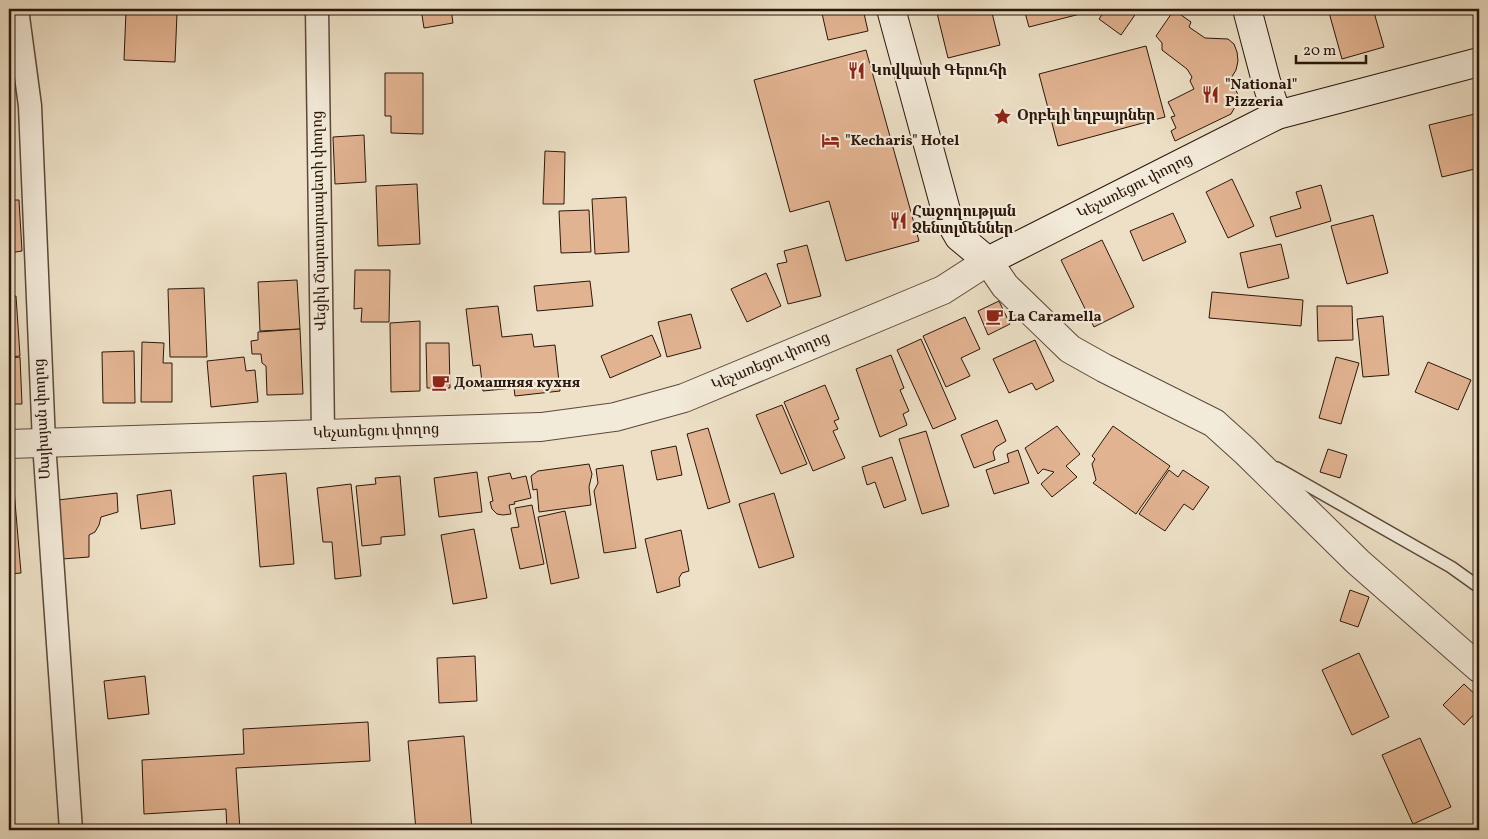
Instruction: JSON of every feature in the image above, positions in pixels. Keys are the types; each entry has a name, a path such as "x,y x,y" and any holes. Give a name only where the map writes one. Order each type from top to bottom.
{"street":[{"name":"Մայիսյան փողոց","path":"17,9 30,106 44,443 71,830"},
{"name":"Վեցիկ Ճարտարապետի փողոց","path":"316,9 323,434"},
{"path":"891,9 948,218 959,237 988,261 1006,286 1070,349 1214,423 1358,562 1479,668"},
{"path":"1247,9 1277,116"},
{"name":"Կեչառեցու փողոց","path":"9,444 541,428 615,416 684,398 943,290 988,261 1277,116 1479,62"}],"lane":[{"path":"1245,451 1451,567 1479,587"}],"building":[{"path":"421,9 451,9 453,23 424,28"},
{"path":"821,9 863,9 868,31 828,40"},
{"path":"936,9 991,9 1000,45 948,58"},
{"path":"1024,9 1087,9 1088,12 1029,27"},
{"path":"1106,9 1139,9 1121,35 1099,19"},
{"path":"1328,9 1373,9 1384,47 1342,59"},
{"path":"1174,10 1191,22 1189,27 1205,38 1228,39 1234,44 1238,61 1236,70 1230,80 1240,98 1231,114 1175,141 1171,131 1176,128 1171,117 1175,116 1168,102 1194,89 1190,81 1192,77 1187,69 1162,50 1162,43 1156,36"},
{"path":"126,11 177,13 175,62 124,60"},
{"path":"1146,46 1165,117 1058,146 1039,74"},
{"name":"\"Kecharis\" Hotel","path":"866,50 919,241 846,261 829,201 790,212 754,80"},
{"path":"385,73 423,73 423,134 391,133 391,116 385,116"},
{"path":"1479,113 1479,168 1442,177 1429,125"},
{"path":"364,135 366,182 335,184 333,137"},
{"path":"545,151 565,152 564,204 543,204"},
{"path":"1232,179 1254,226 1228,238 1206,192"},
{"path":"417,184 420,244 378,246 376,186"},
{"path":"1321,185 1331,221 1276,237 1270,217 1301,208 1296,192"},
{"path":"626,197 629,252 595,254 592,199"},
{"path":"9,200 19,200 22,251 9,253"},
{"path":"589,210 591,252 561,253 559,211"},
{"path":"1173,213 1186,242 1143,261 1130,231"},
{"path":"1373,215 1388,273 1347,284 1331,226"},
{"path":"1102,240 1134,307 1094,327 1061,260"},
{"path":"1281,244 1289,278 1248,288 1240,253"},
{"path":"807,245 821,296 788,304 777,264 787,262 784,251"},
{"path":"355,270 390,270 389,322 361,322 362,308 354,309"},
{"path":"766,273 781,306 747,322 731,289"},
{"path":"297,280 300,329 260,331 258,282"},
{"path":"590,281 593,306 537,311 534,286"},
{"path":"204,288 207,357 170,357 168,289"},
{"path":"1212,292 1303,300 1301,326 1209,318"},
{"path":"16,296 20,356 9,357 9,297"},
{"name":"La Caramella","path":"999,301 1010,324 988,335 978,311"},
{"path":"498,306 502,337 532,334 534,347 555,345 560,391 515,396 514,388 483,391 480,365 473,366 466,309"},
{"path":"1317,306 1352,306 1353,340 1318,341"},
{"path":"691,314 701,348 667,357 658,322"},
{"path":"1383,316 1389,375 1363,377 1357,319"},
{"path":"965,317 980,349 961,358 970,376 946,387 923,336"},
{"path":"420,321 420,391 391,392 390,323"},
{"path":"300,329 303,394 267,395 266,366 262,363 261,354 252,354 251,341 258,340 258,332"},
{"path":"652,335 661,356 610,378 601,356"},
{"path":"921,339 956,419 933,429 897,350"},
{"path":"1035,340 1054,381 1036,390 1032,383 1009,393 993,359"},
{"path":"142,342 164,343 163,363 172,363 172,402 141,402"},
{"path":"426,343 449,343 450,388 427,388"},
{"path":"134,351 135,403 103,403 102,352"},
{"path":"891,355 904,388 900,390 909,411 903,414 907,425 880,437 856,369"},
{"path":"20,357 22,404 9,404 9,358"},
{"path":"244,357 246,371 255,370 258,402 211,407 207,361"},
{"path":"1336,357 1359,363 1341,424 1319,418"},
{"path":"1428,362 1471,380 1458,410 1415,392"},
{"path":"825,385 839,419 834,421 838,429 833,431 845,458 813,471 784,402"},
{"path":"782,405 807,464 781,474 756,415"},
{"path":"997,420 1006,441 996,447 993,452 995,460 974,468 961,435"},
{"path":"1057,426 1080,454 1066,466 1077,477 1052,497 1041,484 1054,472 1043,469 1038,474 1025,448"},
{"path":"1113,426 1170,466 1136,514 1093,483 1096,480 1092,464 1095,459 1092,456"},
{"path":"708,428 730,502 708,509 687,434"},
{"path":"926,431 949,506 922,514 899,439"},
{"path":"676,446 682,475 657,480 651,451"},
{"path":"1328,449 1347,455 1340,478 1320,472"},
{"path":"1018,450 1029,483 994,494 986,470 1009,462 1007,454"},
{"path":"892,457 906,500 884,508 875,482 867,485 862,467"},
{"path":"589,464 592,474 589,487 591,505 539,512 537,489 533,490 531,476 538,471"},
{"path":"623,465 636,548 604,553 594,491 598,483 596,469"},
{"path":"1169,470 1178,477 1183,470 1209,487 1193,510 1184,504 1165,531 1139,514"},
{"path":"477,472 482,512 439,517 434,478"},
{"path":"286,473 294,564 260,567 253,476"},
{"path":"510,473 512,479 526,476 531,498 509,505 511,514 497,514 492,509 490,502 493,501 488,477"},
{"path":"400,476 405,535 381,537 381,544 362,546 356,486 376,484 375,478"},
{"path":"351,484 361,576 335,579 332,542 323,542 317,488"},
{"path":"9,490 14,490 21,573 9,574"},
{"path":"171,490 175,524 141,529 137,495"},
{"path":"117,493 118,512 101,517 95,532 89,535 89,557 62,559 58,500"},
{"path":"774,493 794,557 759,568 739,504"},
{"path":"532,505 544,564 520,569 511,528 519,527 515,508"},
{"path":"565,511 579,578 551,584 538,517"},
{"path":"474,529 487,598 453,604 441,535"},
{"path":"681,530 689,571 682,573 679,578 680,586 657,593 645,539"},
{"path":"1350,590 1369,597 1358,627 1340,621"},
{"path":"1359,653 1389,717 1352,735 1322,670"},
{"path":"475,656 477,701 439,703 437,658"},
{"path":"145,676 149,714 108,719 104,681"},
{"path":"1464,684 1479,698 1479,709 1464,725 1443,705"},
{"path":"368,722 370,761 236,768 240,830 227,830 226,809 144,814 142,760 244,754 243,729"},
{"path":"464,736 472,830 416,830 408,741"},
{"path":"1420,738 1451,807 1413,824 1382,755"}],"place":[{"name":"Կովկասի Գերուհի","path":"857,71"},
{"name":"\"National\" Pizzeria","path":"1211,94"},
{"name":"Օրբելի եղբայրներ","path":"1003,116"},
{"name":"\"Kecharis\" Hotel","path":"831,141"},
{"name":"Հաջողության Ջենտլմեններ","path":"898,221"},
{"name":"La Caramella","path":"994,317"},
{"name":"Домашняя кухня","path":"440,383"}]}
